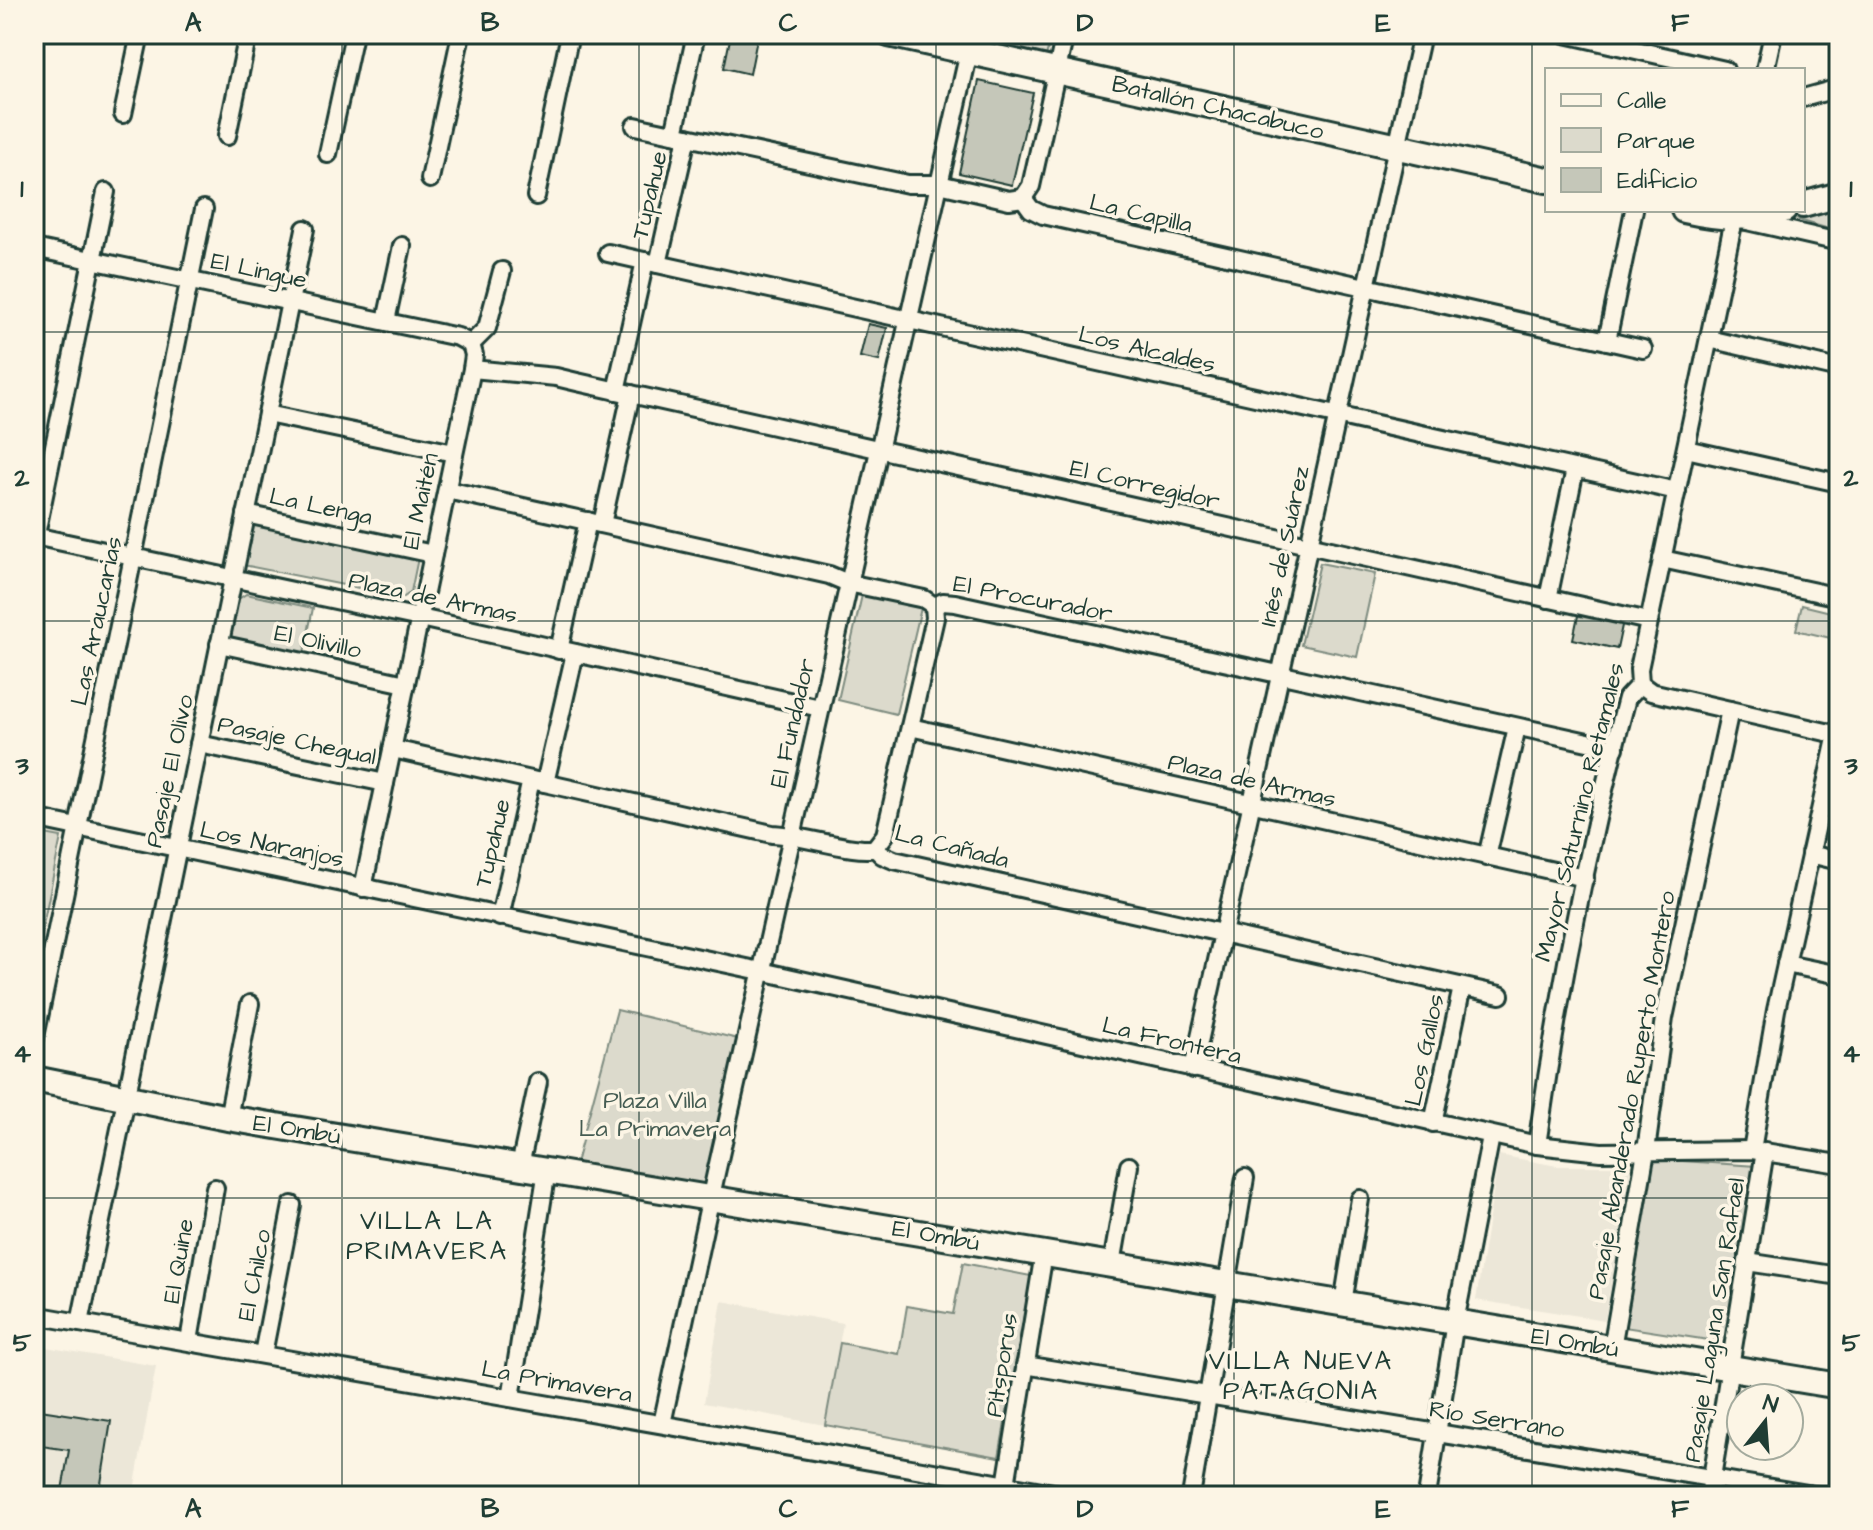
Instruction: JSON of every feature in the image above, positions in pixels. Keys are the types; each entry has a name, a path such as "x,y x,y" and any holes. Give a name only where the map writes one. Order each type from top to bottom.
{"street":[{"path":"123,114 140,34"},
{"path":"227,136 248,34"},
{"path":"328,154 354,34"},
{"path":"430,179 461,34"},
{"path":"536,196 570,34"},
{"name":"Tupahue","path":"500,917 538,781 567,651 680,136 696,34"},
{"name":"Batallón Chacabuco","path":"889,34 971,43 1057,71 1545,180"},
{"path":"1023,198 1031,186 1065,34"},
{"name":"Inés de Suárez","path":"1193,1069 1422,34"},
{"path":"1565,34 1665,63 1708,68"},
{"path":"1765,68 1773,34"},
{"name":"El Fundador","path":"662,1424 971,43"},
{"path":"1805,97 1839,88"},
{"name":"La Capilla","path":"635,126 908,184 939,184 1009,200 1023,198 1031,209 1043,215 1643,349"},
{"path":"34,539 106,192"},
{"path":"1805,204 1839,195"},
{"name":"Las Araucarias","path":"34,1042 204,209"},
{"path":"1607,341 1634,212"},
{"path":"1710,212 1783,220 1839,242"},
{"name":"Mayor Saturnino Retamales","path":"1537,1145 1558,1008 1585,878 1627,698 1640,684 1638,674 1735,214"},
{"name":"Pasaje El Olivo","path":"80,1323 305,229"},
{"path":"386,321 402,246"},
{"name":"El Lingue","path":"34,248 386,321 463,338 471,344"},
{"name":"Los Alcaldes","path":"608,253 1677,491"},
{"path":"471,344 487,328 502,271"},
{"path":"1709,339 1839,369"},
{"name":"El Maitén","path":"363,888 472,369 474,355 471,344"},
{"path":"472,369 556,377 624,392"},
{"name":"El Corregidor","path":"624,392 1649,621"},
{"path":"267,414 454,453"},
{"path":"1686,449 1839,483"},
{"path":"1548,599 1575,469"},
{"name":"El Procurador","path":"447,490 829,575 848,583 924,599 934,606 943,602 955,603 1615,748"},
{"name":"La Lenga","path":"246,514 433,554"},
{"name":"Plaza de Armas","path":"34,539 420,618 820,708"},
{"path":"1662,559 1839,597"},
{"path":"875,848 885,835 935,618 934,606"},
{"name":"El Olivillo","path":"219,644 406,684"},
{"path":"1640,684 1651,692 1838,735"},
{"name":"Pasaje Abanderado Ruperto Montero","path":"1612,1348 1671,980 1730,710"},
{"name":"Plaza de Armas","path":"910,727 1585,878"},
{"path":"1487,857 1517,727"},
{"name":"Pasaje Laguna San Rafael","path":"1709,1496 1747,1262 1767,1056 1838,735"},
{"name":"Pasaje Chegual","path":"199,744 385,783"},
{"name":"La Cañada","path":"393,749 772,834 792,834 862,850 875,848 894,860 1500,995"},
{"name":"Los Naranjos","path":"34,818 500,917"},
{"path":"1810,854 1839,861"},
{"name":"La Frontera","path":"500,917 761,971 1537,1145 1570,1150 1759,1150 1839,1164"},
{"path":"1786,964 1839,975"},
{"name":"Los Gallos","path":"1433,1123 1462,987"},
{"path":"228,1118 250,1004"},
{"name":"El Ombú","path":"34,1079 228,1118 1839,1386"},
{"path":"520,1166 538,1082"},
{"path":"1427,1496 1455,1322 1491,1136"},
{"path":"1112,1264 1129,1166"},
{"path":"511,1398 547,1170"},
{"path":"1191,1496 1245,1178"},
{"name":"El Quine","path":"189,1341 215,1188"},
{"path":"1343,1303 1360,1199"},
{"name":"El Chilco","path":"263,1354 292,1205"},
{"name":"Pitsporus","path":"1016,1489 1025,1365 1044,1253"},
{"path":"1747,1262 1839,1276"},
{"name":"La Primavera","path":"34,1315 1016,1489 1071,1496"},
{"name":"Río Serrano","path":"1025,1365 1820,1496"}],"shaded area":[{"path":"1499,1155 1557,1166 1631,1166 1605,1320 1476,1300"},
{"path":"722,1301 843,1323 825,1425 704,1403"},
{"path":"34,1345 156,1366 133,1496 34,1496"}],"green space":[{"path":"982,34 1051,34 1046,57 981,41"},
{"path":"1839,209 1839,232 1799,220"},
{"path":"253,524 418,558 411,592 404,597 243,565"},
{"path":"1320,563 1375,574 1357,657 1301,645"},
{"path":"246,594 313,608 304,653 229,637 237,600"},
{"path":"862,595 921,608 896,714 838,700"},
{"path":"1802,605 1839,614 1839,640 1796,630"},
{"path":"34,832 61,837 34,970"},
{"name":"Plaza Villa La Primavera","path":"617,1010 738,1039 704,1188 575,1167"},
{"path":"1653,1159 1756,1166 1728,1343 1624,1327"},
{"path":"963,1263 1031,1276 999,1457 825,1425 840,1343 899,1354 907,1306 953,1314"}],"building":[{"path":"731,34 758,34 750,74 724,68"},
{"path":"979,81 1033,93 1012,185 959,173"},
{"path":"868,324 887,328 879,361 860,357"},
{"path":"1579,611 1623,621 1617,649 1573,639"},
{"path":"34,1409 111,1421 99,1496 61,1496 69,1450 34,1445"}],"district":[{"name":"VILLA LA PRIMAVERA","path":"427,1235"},
{"name":"VILLA NUEVA PATAGONIA","path":"1301,1375"}]}
